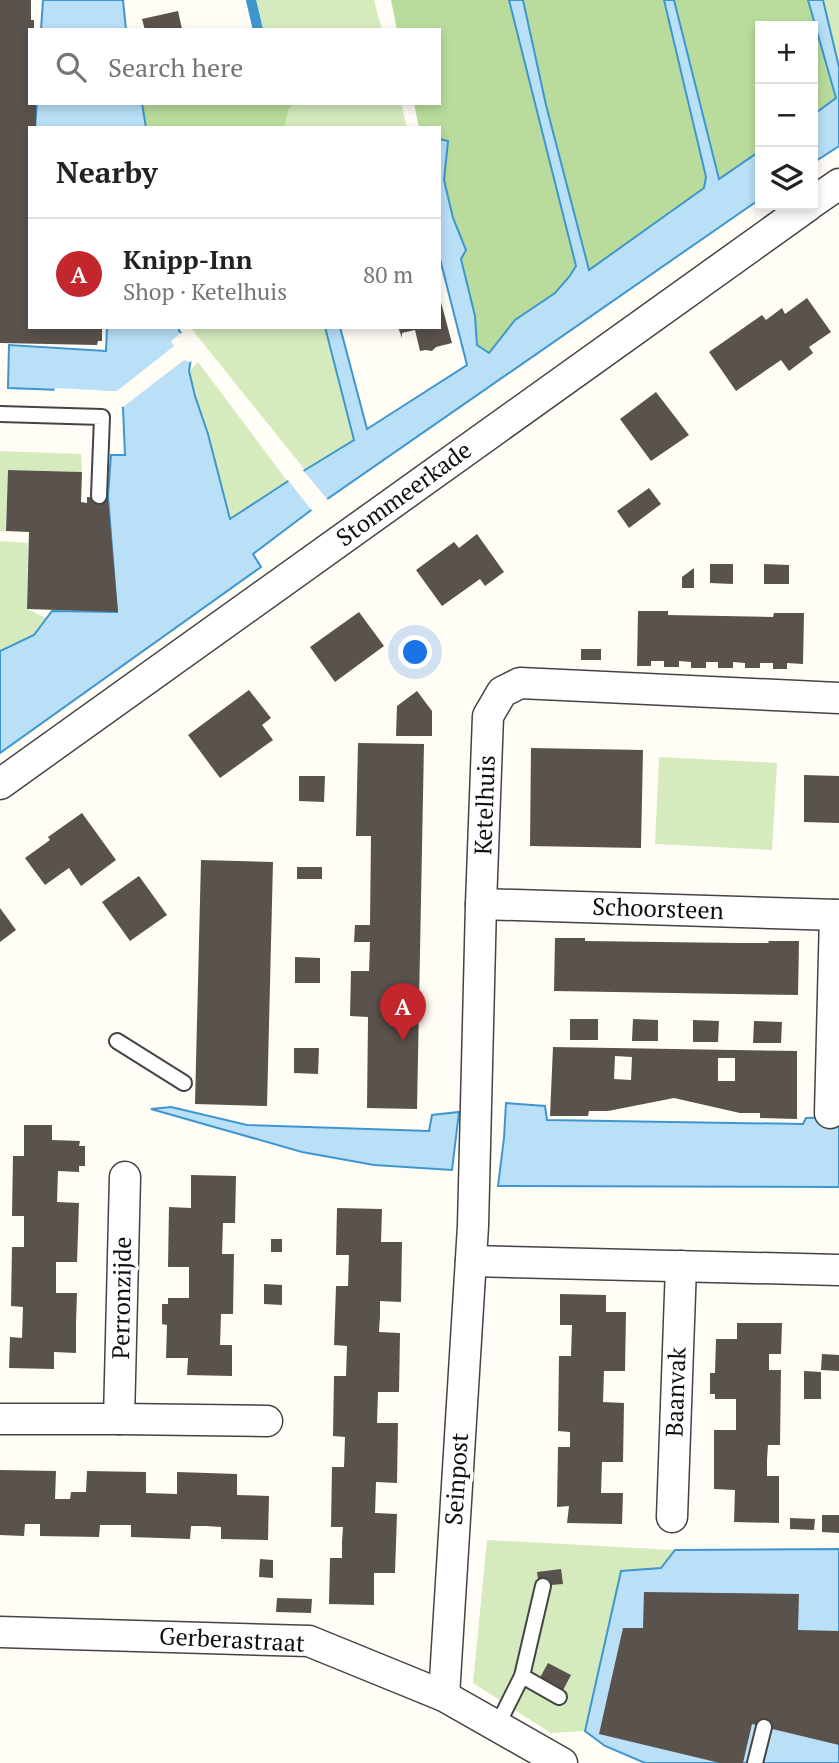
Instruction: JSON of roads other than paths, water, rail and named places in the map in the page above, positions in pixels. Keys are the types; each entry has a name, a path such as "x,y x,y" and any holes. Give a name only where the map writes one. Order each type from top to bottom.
{"street":[{"name":"Stommeerkade","path":"818,199 839,184"},
{"name":"Stommeerkade","path":"0,784 803,210"},
{"name":"Ketelhuis","path":"471,1261 488,716 502,692 520,683 839,698"},
{"name":"Schoorsteen","path":"481,904 837,915 830,1114"},
{"name":"Perronzijde","path":"119,1419 125,1177"},
{"path":"471,1261 839,1270"},
{"name":"Seinpost","path":"444,1696 471,1261"},
{"name":"Baanvak","path":"672,1517 681,1266"},
{"path":"0,1419 267,1421"},
{"name":"Gerberastraat","path":"0,1632 309,1641 444,1696 562,1763"}],"lane":[{"path":"0,414 102,417 99,496"},
{"path":"117,1041 184,1083"},
{"path":"496,1726 522,1676 543,1586"},
{"path":"522,1676 559,1697"},
{"path":"755,1763 764,1727"}],"water":[{"path":"43,0 123,0 126,28 41,28"},
{"path":"509,0 523,0 546,105 589,270 704,188 706,177 664,0 674,0 719,179 755,154 755,202 310,511 253,554 261,567 0,753 0,651 34,635 52,611 117,612 108,496 111,455 125,455 123,408 115,392 8,388 9,345 106,351 107,329 179,329 188,338 192,352 189,371 230,519 354,440 326,329 341,329 367,429 467,365 441,263 441,139 448,141 444,180 453,218 466,250 461,259 475,316 477,345 489,353 515,320 555,293 576,266"},
{"path":"808,0 823,0 839,67 839,146 818,160 818,111 836,98 818,35 818,21 814,21"},
{"path":"37,105 142,105 146,126 35,126"},
{"path":"506,1103 545,1106 547,1120 803,1124 806,1118 839,1117 839,1187 498,1186"},
{"path":"171,1107 247,1125 429,1131 432,1115 459,1112 452,1170 374,1165 302,1152 151,1109"},
{"path":"839,1549 839,1763 645,1763 605,1746 585,1731 621,1571 661,1568 675,1550"}],"waterway":[{"path":"251,0 258,28"}],"place":[{"name":"Knipp-Inn","path":"403,1041"}]}
